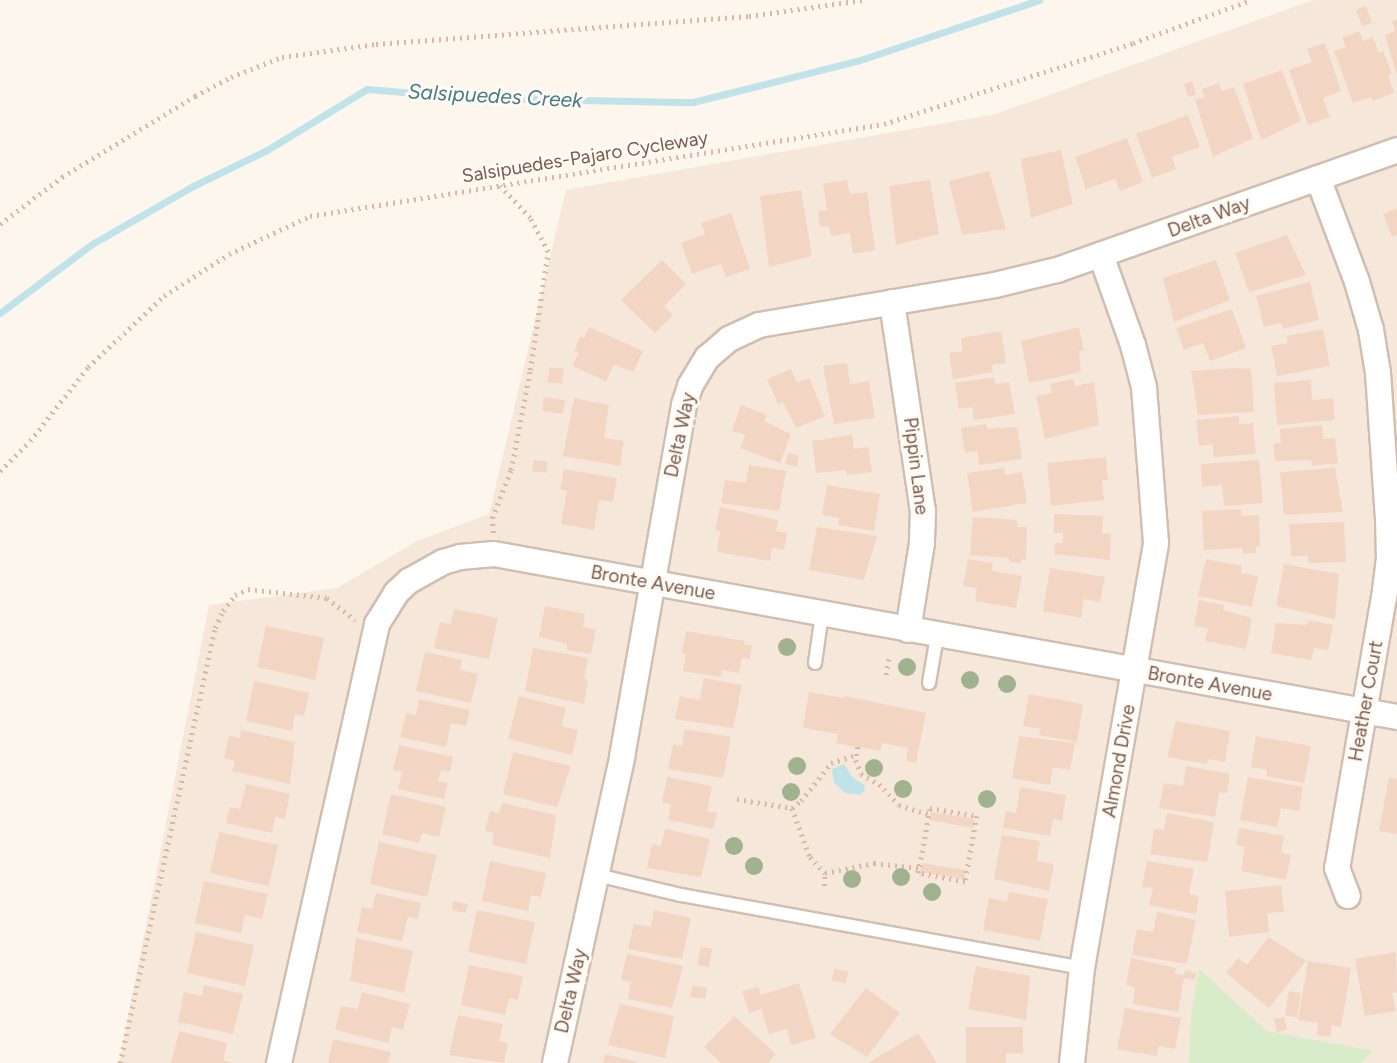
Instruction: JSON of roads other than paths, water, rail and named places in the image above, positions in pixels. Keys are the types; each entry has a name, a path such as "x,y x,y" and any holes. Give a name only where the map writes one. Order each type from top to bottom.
{"street":[{"name":"Delta Way","path":"555,1063 622,757 684,405 690,386 707,358 729,339 759,325 1017,281 1101,255 1397,150"},
{"name":"Heather Court","path":"1318,178 1366,307 1381,414 1389,558 1337,868 1348,896"},
{"name":"Almond Drive","path":"1072,1063 1082,968 1155,564 1154,490 1148,411 1139,365 1101,255"},
{"name":"Pippin Lane","path":"892,302 923,511 922,543 908,631"},
{"name":"Bronte Avenue","path":"279,1063 377,624 396,593 425,570 460,556 494,554 908,631 1397,717"}],"lane":[{"path":"815,663 822,614"},
{"path":"929,683 937,636"},
{"path":"597,876 695,897 1082,968"}],"water":[{"path":"844,764 853,778 864,785 865,791 860,795 845,793 834,783 832,769"}],"waterway":[{"name":"Salsipuedes Creek","path":"0,313 92,244 193,186 267,150 367,89 476,98 693,102 860,60 1039,0"}]}
